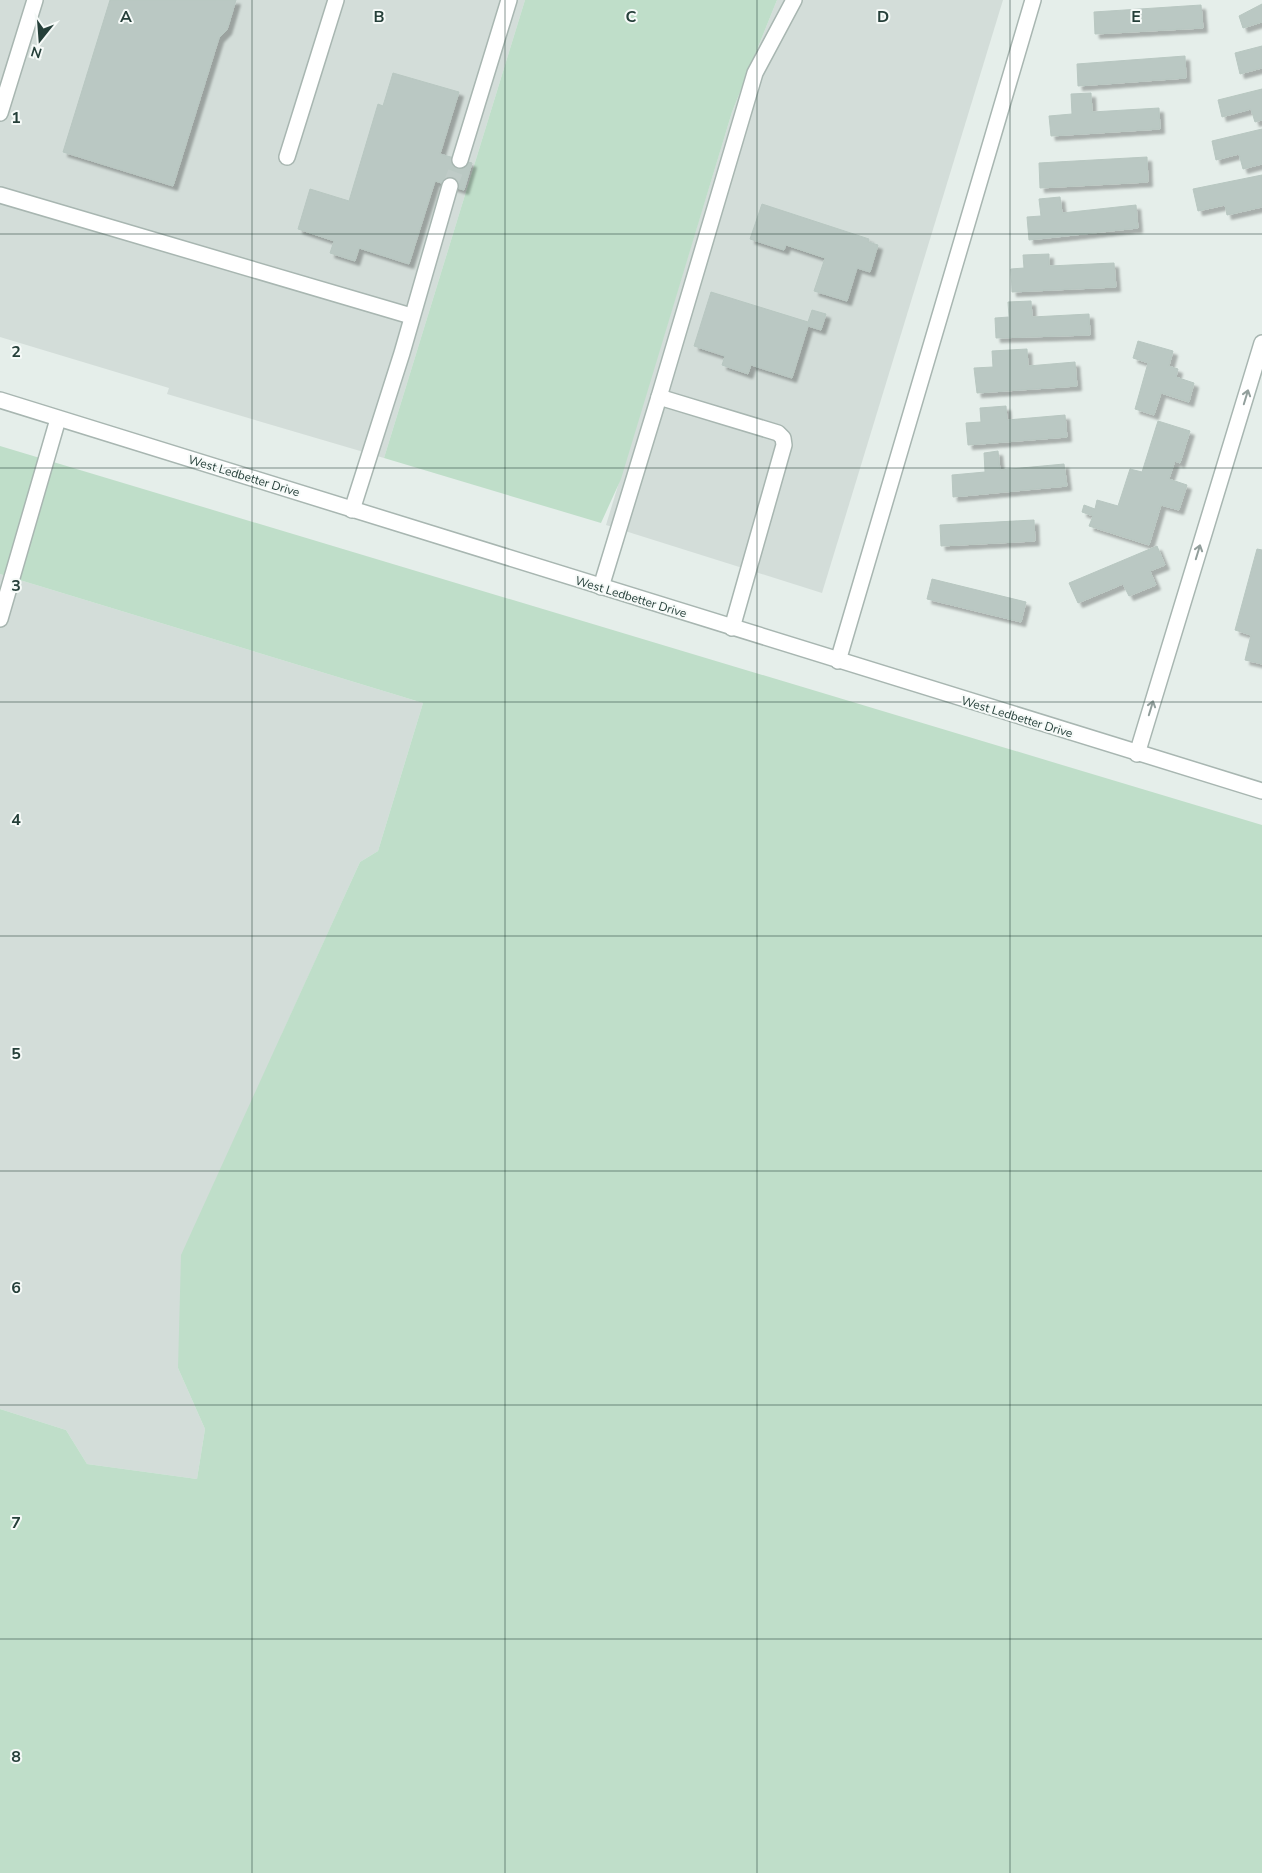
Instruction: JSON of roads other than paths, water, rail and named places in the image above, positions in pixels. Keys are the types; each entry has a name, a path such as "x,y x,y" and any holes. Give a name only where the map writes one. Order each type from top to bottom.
{"street":[{"path":"0,114 35,0"},
{"path":"287,157 336,0"},
{"path":"460,160 509,0"},
{"path":"601,587 755,73 794,0"},
{"path":"838,661 1033,0"},
{"path":"352,510 395,376 450,186"},
{"path":"0,195 411,316"},
{"path":"1137,754 1262,343"},
{"path":"659,397 778,434 783,438 784,445 732,628"},
{"name":"West Ledbetter Drive","path":"0,400 1262,792"},
{"path":"0,619 58,419"}],"tunnel":[{"path":"450,186 460,160"}]}
